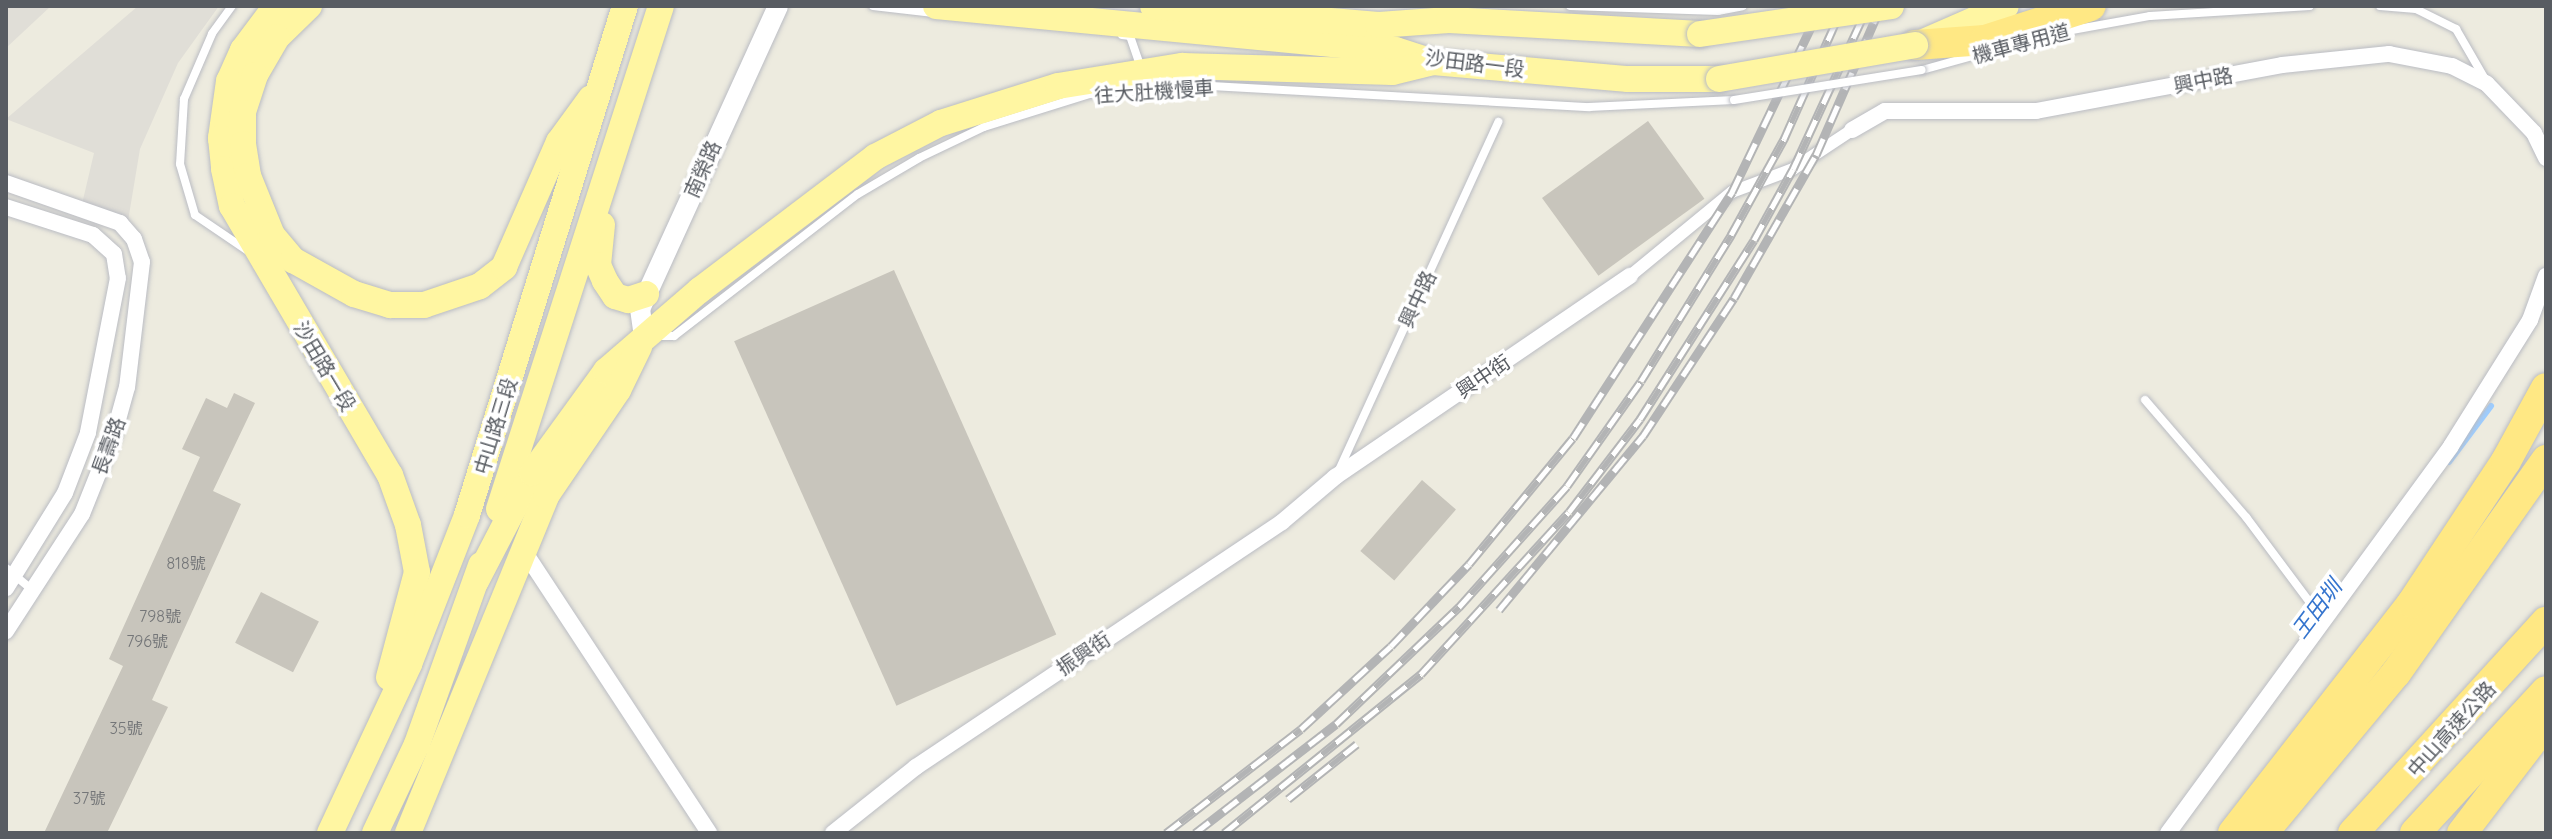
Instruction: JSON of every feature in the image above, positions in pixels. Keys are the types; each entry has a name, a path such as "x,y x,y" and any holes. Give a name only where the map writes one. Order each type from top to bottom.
{"highway":[{"path":"1919,58 2091,6"},
{"path":"2233,833 2342,696 2498,474 2546,388"},
{"path":"2263,833 2396,673 2546,460"},
{"name":"中山高速公路","path":"2353,833 2546,622"},
{"path":"2415,833 2546,691"},
{"path":"2462,833 2546,723"}],"main road":[{"name":"沙田路一段","path":"276,6 243,50 229,81 221,138 232,206 259,258 390,475 408,525 417,572 372,739"},
{"path":"309,6 277,37 255,75 243,113 248,176 272,235 293,260 321,280 390,305 451,300 504,267 559,142 605,79"},
{"name":"中山路三段","path":"330,833 409,664 467,515 605,79 625,6"},
{"name":"中山路三段","path":"375,833 417,744 476,581 661,6"},
{"name":"沙田路一段","path":"936,6 993,16 1396,50 1433,62 1726,90 1919,58 2006,6"},
{"name":"沙田路一段","path":"1153,6 1378,25 1449,20 1700,34 1891,6"},
{"name":"沙田路一段","path":"1395,6 1449,20"},
{"path":"476,581 532,473 606,371 644,337 888,150 992,104 1058,86 1148,81 1182,66 1393,72 1433,62"},
{"path":"605,177 598,265 615,296 628,300 646,294"},
{"path":"408,833 522,548 546,496 618,390 644,337"}],"street":[{"name":"南榮路","path":"644,337 640,309 646,294 778,6"},
{"name":"興中路","path":"1852,130 1885,111 2036,111 2356,54 2389,54 2452,66 2487,84 2534,133 2546,158"},
{"path":"1630,276 1732,192 1793,169 1852,130"},
{"name":"長壽路","path":"6,183 99,211 134,239 142,262 141,292 127,387 82,514 6,631"},
{"name":"長壽路","path":"6,207 93,235 114,254 113,323 88,433 65,493 9,577"},
{"name":"興中街","path":"1335,477 1630,276"},
{"path":"2168,833 2451,446 2530,320 2546,276"},
{"name":"振興街","path":"833,833 929,758 1282,522 1335,477"},
{"path":"522,548 709,833"}],"lane":[{"path":"232,6 212,34 184,99 180,164 195,215 259,258"},
{"path":"319,6 281,41 260,79 248,115 254,176 277,233 298,257 322,274 392,298 449,293 499,262 555,137 605,79"},
{"path":"873,6 993,16 1130,36 1148,81"},
{"path":"1570,6 1718,11 1743,6"},
{"name":"機車專用道","path":"2045,36 2150,16 2310,6"},
{"path":"2380,6 2416,9 2456,29 2487,84"},
{"name":"機車專用道","path":"1919,58 1999,49"},
{"name":"往大肚機慢車","path":"1148,81 1589,107 1726,90"},
{"name":"興中路","path":"1335,477 1498,122"},
{"path":"2145,400 2246,517 2324,621"},
{"path":"9,577 32,591"}],"shaded area":[{"path":"6,6 51,6 6,48"},
{"path":"138,6 219,6 178,63 140,149 127,227 82,204 94,153 6,119"}],"building":[{"path":"1648,121 1704,199 1598,276 1542,198"},
{"path":"894,270 1056,635 896,706 734,341"},
{"path":"234,393 255,403 213,491 241,504 152,700 168,707 107,833 44,833 123,666 109,659 200,457 182,449 206,398 227,408"},
{"path":"1422,480 1456,510 1394,580 1360,551"},
{"path":"261,592 319,622 293,672 235,643"}],"waterway":[{"name":"王田圳","path":"2449,462 2491,406"}],"railway":[{"path":"1166,833 1301,729 1391,646 1469,564 1573,438 1732,192 1821,6"},
{"path":"1195,833 1336,724 1459,607 1567,486 1641,381 1731,235 1784,139 1843,6"},
{"path":"1224,833 1421,674 1569,512 1640,419 1754,240 1793,169 1868,6"},
{"path":"1499,610 1643,436 1734,298 1816,155 1881,6"},
{"path":"1288,799 1357,744"}]}
